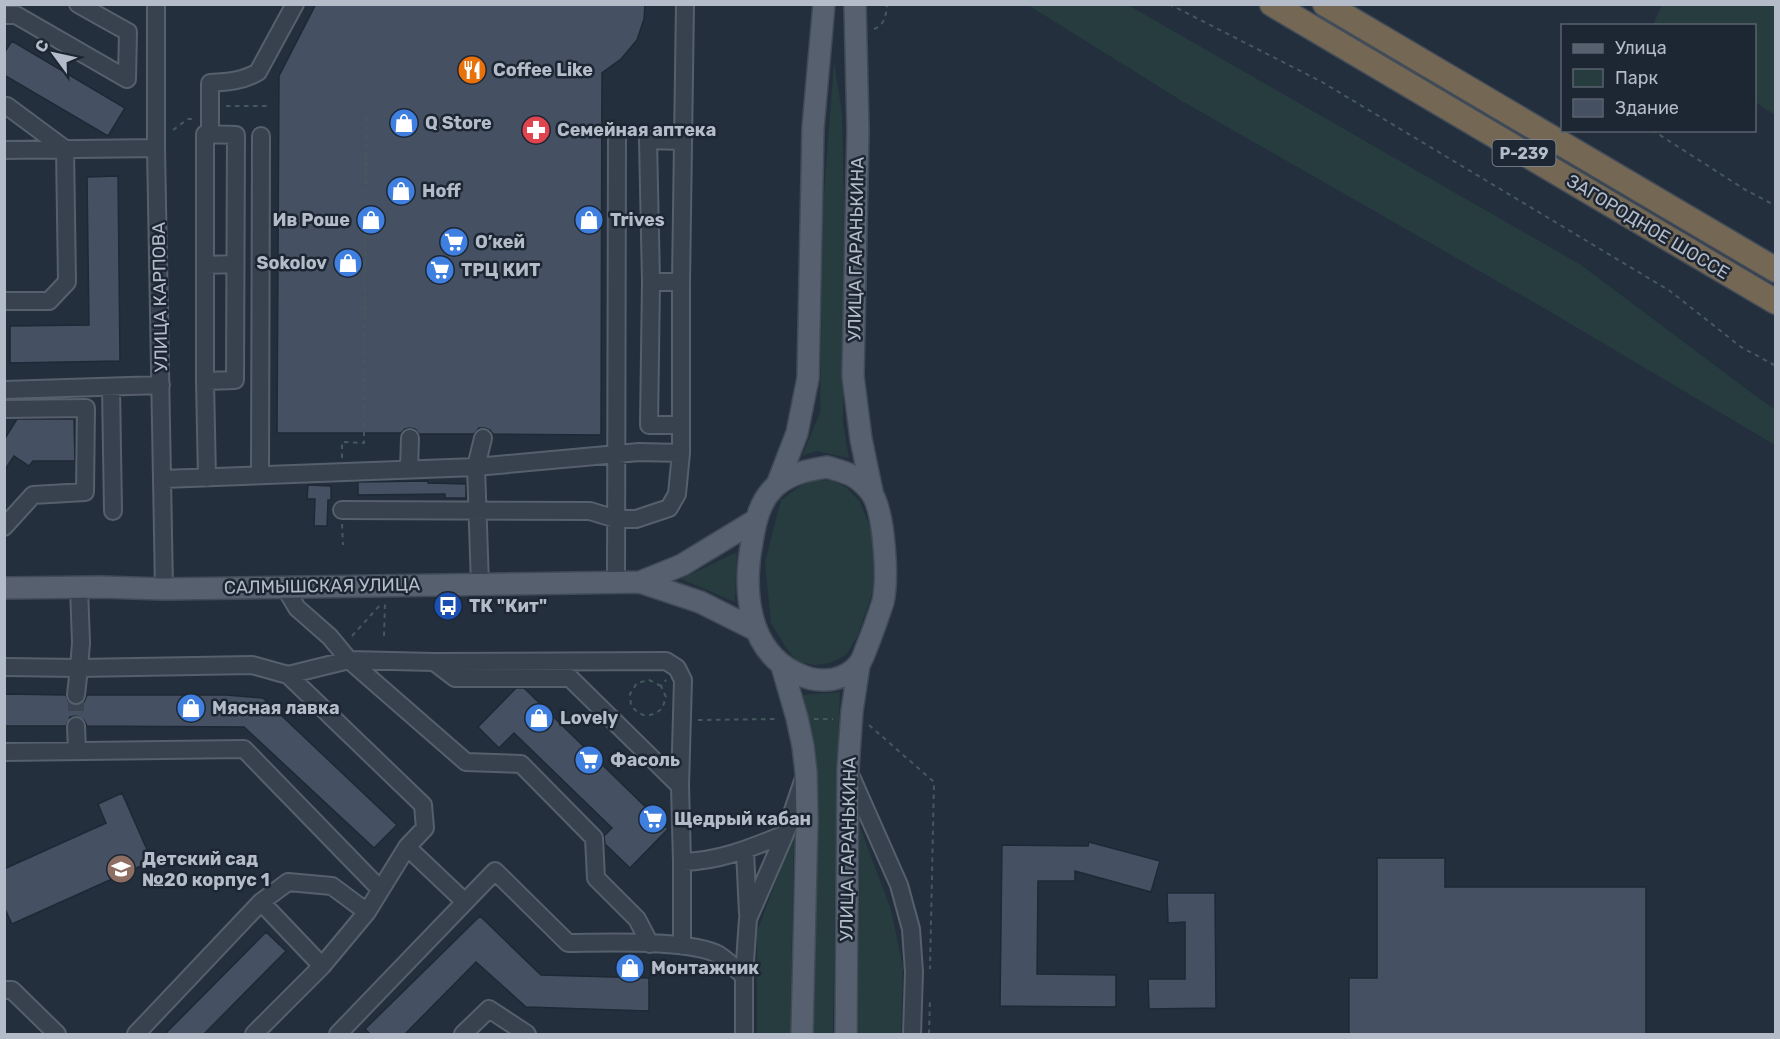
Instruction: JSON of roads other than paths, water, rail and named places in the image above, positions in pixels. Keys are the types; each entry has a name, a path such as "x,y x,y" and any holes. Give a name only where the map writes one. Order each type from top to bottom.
{"highway":[{"name":"ЗАГОРОДНОЕ ШОССЕ","path":"1272,4 1776,302"},
{"name":"ЗАГОРОДНОЕ ШОССЕ","path":"1325,4 1776,270"}],"main road":[{"path":"777,485 802,471 827,467 853,475 872,492 881,522 885,551 883,600 859,664 844,676 824,680 807,678 782,666 765,648 756,630 748,597 749,558 756,520 765,499 777,485 797,433 808,378 813,128 824,4"},
{"name":"УЛИЦА ГАРАНЬКИНА","path":"855,4 858,130 853,376 861,439 872,492"},
{"name":"САЛМЫШСКАЯ УЛИЦА","path":"640,582 682,565 756,520"},
{"name":"САЛМЫШСКАЯ УЛИЦА","path":"4,588 640,582 700,602 756,630"},
{"name":"УЛИЦА ГАРАНЬКИНА","path":"846,1035 848,769 852,711 859,664"},
{"path":"782,666 797,718 806,772 802,1035"}],"street":[{"path":"12,12 127,79 128,32 78,4"},
{"name":"УЛИЦА КАРПОВА","path":"156,4 156,148 164,588"},
{"path":"207,478 205,134 210,120 210,83 241,80 258,72 295,4"},
{"path":"342,518 477,512 590,511 616,519 636,519 669,508 677,494 681,453 685,4"},
{"path":"7,106 65,149"},
{"path":"205,381 235,380 236,135 210,120"},
{"path":"615,582 617,134"},
{"path":"260,476 267,376 261,136"},
{"path":"681,425 649,425 651,282 648,140 683,141"},
{"path":"4,150 156,148"},
{"path":"4,301 49,301 67,282 65,149"},
{"path":"205,265 235,264"},
{"path":"651,282 681,282"},
{"path":"4,390 161,385"},
{"path":"111,387 113,511"},
{"path":"52,388 53,409"},
{"path":"4,409 86,408 86,492 33,495 4,527"},
{"path":"409,470 410,438"},
{"path":"480,585 476,467 483,438"},
{"path":"163,479 476,467 639,452 681,453"},
{"path":"284,586 297,608 330,637 349,660 466,762 521,764 594,838 596,879 637,920 650,944"},
{"path":"76,695 81,643 79,587"},
{"path":"288,675 349,660 666,661 677,669 683,680 680,786 682,946"},
{"path":"434,662 455,678 570,678 680,786"},
{"path":"4,667 252,665 288,675 423,806 425,828 407,847 367,912 322,966 254,1035"},
{"path":"76,726 77,751"},
{"path":"4,752 244,749 380,889"},
{"path":"848,769 899,885 911,929 914,972 912,1035"},
{"path":"748,920 785,834 806,772"},
{"path":"682,862 745,851 785,834"},
{"path":"407,847 465,902"},
{"path":"744,1035 745,942 748,920 745,851"},
{"path":"347,1032 495,871 567,943 650,944 694,948 717,954 744,976"},
{"path":"136,1035 261,902 288,882 332,886 367,912"},
{"path":"261,902 322,966"},
{"path":"717,954 731,950 745,942"},
{"path":"4,990 12,990 57,1035"},
{"path":"463,1035 489,1009 527,1035"}],"tunnel":[{"path":"76,695 76,726"}],"place":[{"name":"Coffee Like","path":"472,70"},
{"name":"Q Store","path":"404,123"},
{"name":"Семейная аптека","path":"536,130"},
{"name":"Hoff","path":"401,191"},
{"name":"Ив Роше","path":"371,220"},
{"name":"Trives","path":"589,220"},
{"name":"О’кей","path":"454,242"},
{"name":"Sokolov","path":"348,263"},
{"name":"ТРЦ КИТ","path":"440,270"},
{"name":"ТК \"Кит\"","path":"448,606"},
{"name":"Мясная лавка","path":"191,708"},
{"name":"Lovely","path":"539,718"},
{"name":"Фасоль","path":"589,760"},
{"name":"Щедрый кабан","path":"653,819"},
{"name":"Детский сад №20 корпус 1","path":"121,869"},
{"name":"Монтажник","path":"630,968"}]}
